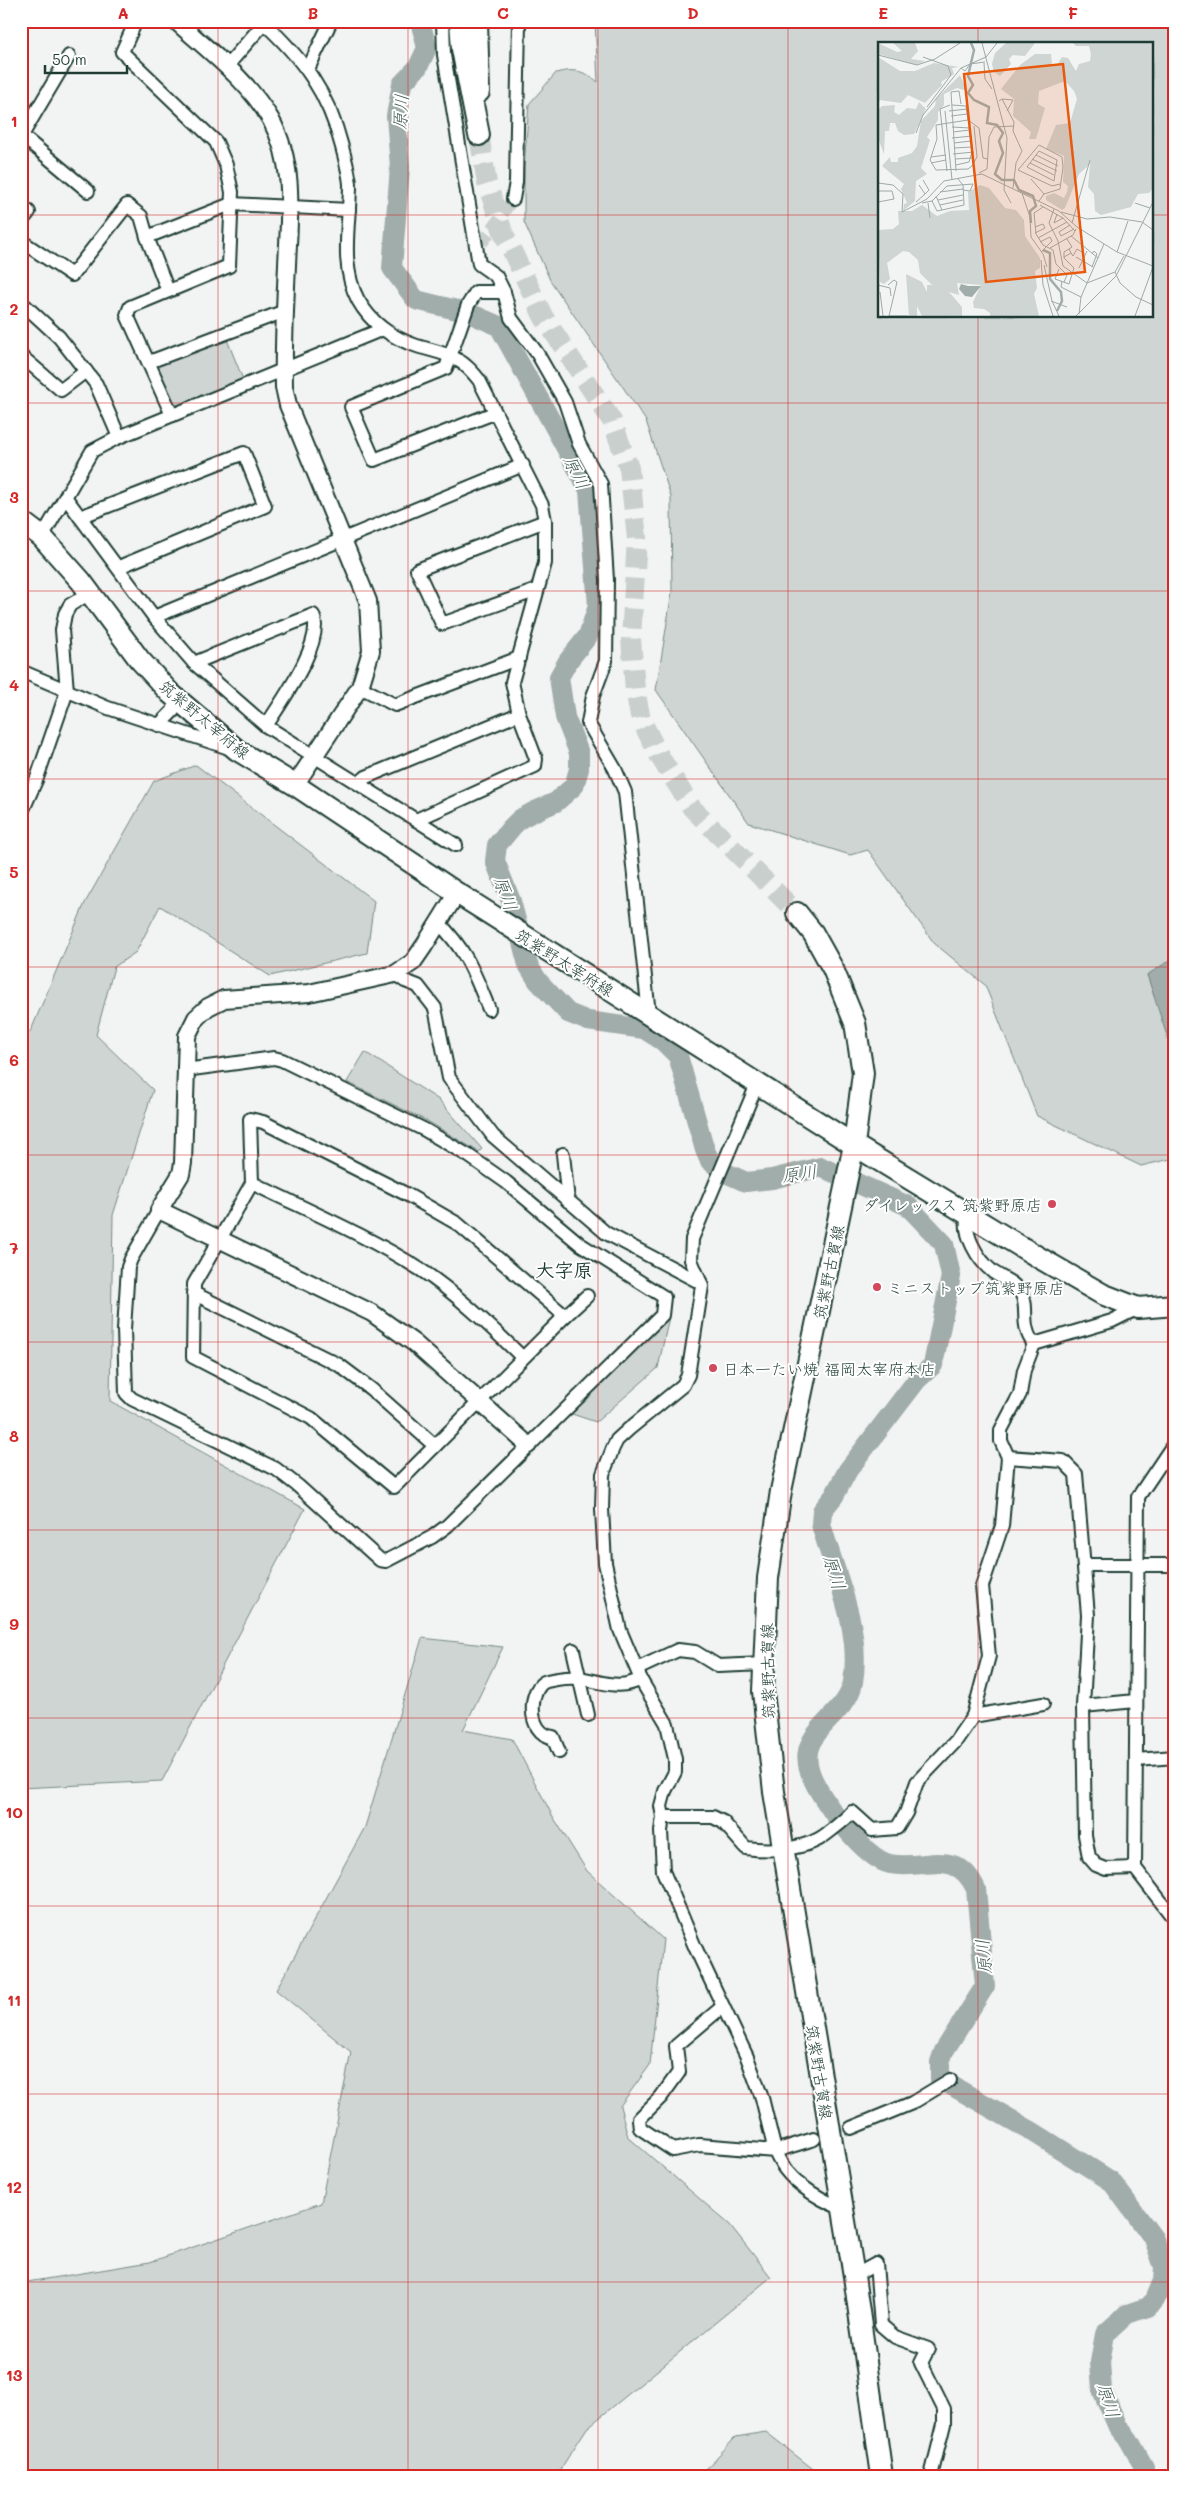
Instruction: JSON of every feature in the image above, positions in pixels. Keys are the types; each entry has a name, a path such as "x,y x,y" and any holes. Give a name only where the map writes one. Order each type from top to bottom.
{"main road":[{"path":"460,21 462,49 479,135 478,21"},
{"name":"筑紫野太宰府線","path":"21,521 42,537 90,593 139,659 177,698 236,750 295,785 533,942 758,1082 852,1153 968,1214 1102,1294 1138,1308 1175,1305"},
{"name":"筑紫野古賀線","path":"797,913 813,933 833,969 856,1023 862,1073 852,1153 845,1191 782,1491 768,1578 763,1691 773,1783 854,2276 882,2476"}],"street":[{"path":"136,21 122,52 216,142 226,165 232,192 229,266 130,307 127,315 172,415"},
{"path":"176,21 226,67 256,98 271,120 287,161 290,188 284,369 288,405 368,601 371,650 360,687 295,785"},
{"path":"308,69 331,21"},
{"path":"443,21 444,56 479,248 479,264 496,276 504,292 511,318 537,353 565,402 579,444 602,484 607,580 606,661 593,696 588,723 615,769 625,792 649,1014"},
{"path":"513,199 516,182 519,21"},
{"path":"226,67 264,22 308,69 336,122 350,182 347,264 350,280 358,300 372,319 383,329 415,345 452,357 466,365 478,380 523,465 542,506 545,520 545,562 512,682 519,714 536,759 534,766 416,820"},
{"path":"69,56 22,136 88,191"},
{"path":"147,237 232,204 349,210"},
{"path":"21,205 29,212 21,222"},
{"path":"21,241 72,275 127,205 141,216 168,291"},
{"path":"494,413 374,460 351,407 446,368 452,357 468,305 476,292 504,292"},
{"path":"22,303 58,338 96,384 119,438"},
{"path":"148,362 285,310"},
{"path":"42,537 92,451 172,415 383,329"},
{"path":"21,356 61,390 86,372"},
{"path":"80,517 244,453 265,506 119,567"},
{"path":"154,618 343,538 523,465"},
{"path":"66,498 119,567 154,618 194,664 266,726 456,845"},
{"path":"537,590 442,624 417,570 545,520"},
{"path":"21,814 37,778 67,691 62,630 65,614 70,605 90,593"},
{"path":"194,664 313,615 313,637 308,655 301,670 266,726"},
{"path":"360,687 395,705 519,658"},
{"path":"21,671 67,691 159,726 236,750"},
{"path":"159,726 173,711 177,698"},
{"path":"359,784 366,777 519,714"},
{"path":"185,1070 274,1058 282,1060 425,1130 469,1156 506,1182 580,1244 664,1297 662,1315 447,1526 432,1538 386,1561 380,1560 298,1486 276,1469 132,1399 126,1393 124,1329 128,1267 131,1258 181,1174 183,1164 185,1070 188,1036 196,1018 208,1006 224,999 309,993 395,974 412,962 457,893"},
{"path":"438,922 454,938 471,964 489,1009"},
{"path":"395,974 405,982 418,986 435,1008 449,1078 493,1136 606,1233 700,1283"},
{"path":"758,1082 692,1239 691,1260 702,1286 688,1374 683,1385 617,1440 604,1474 602,1509 605,1563 620,1630 639,1674 667,1724 676,1759 675,1772 665,1791 661,1806 664,1871 722,2008 747,2057 762,2098 779,2161 790,2176 825,2202 843,2209"},
{"path":"565,1316 458,1224 406,1194 264,1122 250,1119 252,1182 194,1284 192,1357 311,1418 394,1487 480,1402 522,1357 587,1296"},
{"path":"563,1154 568,1201"},
{"path":"252,1182 381,1246 423,1272 486,1323 522,1357"},
{"path":"159,1210 372,1313 414,1343 528,1445"},
{"path":"968,1214 966,1222 973,1247 977,1253 992,1271 1012,1283 1021,1293 1025,1303 1027,1332 1034,1344"},
{"path":"193,1293 339,1365 371,1389 435,1446"},
{"path":"1034,1344 1112,1321 1138,1308"},
{"path":"663,1817 713,1817 723,1822 746,1848 784,1848 810,1843 820,1838 852,1812 872,1830 897,1828 906,1813 917,1782 955,1742 973,1716 989,1656 982,1586 1002,1526 1008,1457 1001,1441 1001,1430 1020,1394 1024,1370 1034,1344"},
{"path":"1175,1442 1138,1496 1135,1868 1175,1920"},
{"path":"1008,1457 1062,1461 1076,1474 1088,1615 1083,1706 1084,1813 1089,1857 1096,1865 1106,1870 1135,1868"},
{"path":"1084,1565 1175,1565"},
{"path":"573,1650 588,1715"},
{"path":"559,1752 553,1737 545,1736 538,1731 533,1717 534,1698 540,1684 546,1681 578,1678 618,1686 630,1685 639,1674 678,1650 695,1652 718,1666 764,1664"},
{"path":"1083,1706 1136,1702"},
{"path":"973,1716 1043,1704"},
{"path":"1136,1760 1175,1757"},
{"path":"722,2008 676,2046 679,2072 661,2097 640,2119 640,2128 673,2150 699,2145 775,2151 814,2139"},
{"path":"851,2128 912,2103 950,2080"},
{"path":"854,2276 876,2264 881,2325 895,2337 928,2349 921,2363 944,2409 944,2424 930,2476"}],"shaded area":[{"path":"595,21 1175,21 1175,1158 1141,1166 1037,1116 985,985 934,943 868,850 850,855 749,823 656,690 672,592 671,497 646,421 550,280 524,222 524,167 529,104 556,73 574,71 588,75 598,82"},
{"path":"226,337 244,382 179,408 172,405 157,371 160,363"},
{"path":"196,765 374,901 367,953 270,976 160,906 136,952 114,967 96,1035 153,1090 113,1215 110,1401 305,1509 162,1781 21,1788 21,1046 32,1028 85,903 154,781"},
{"path":"1175,957 1175,1060 1147,975"},
{"path":"365,1052 439,1100 482,1149 479,1152 429,1122 347,1082"},
{"path":"669,1317 658,1368 596,1422 572,1414"},
{"path":"422,1638 503,1647 463,1730 512,1739 552,1815 587,1871 663,1939 650,2065 620,2106 628,2137 730,2225 771,2277 587,2428 556,2476 21,2476 21,2283 150,2262 321,2203 351,2052 276,1990 365,1827"},
{"path":"766,2432 822,2476 699,2476 736,2437"}],"waterway":[{"name":"原川","path":"420,21 427,48 418,67 402,84 396,116 400,167 392,268 416,300 469,313 499,326 589,490 598,606 588,636 568,661 559,677 565,717 579,753 579,769 574,786 556,802 520,819 512,827 497,845 495,861 511,901 528,965 538,981 568,1013 588,1021 644,1029 663,1041 678,1056 705,1150 710,1161 728,1174 746,1182 772,1179 821,1167 908,1206 944,1244 951,1276 933,1365 917,1380 848,1470 834,1496 822,1511 821,1524 851,1622 855,1662 853,1682 849,1695 815,1735 807,1758 815,1783 832,1811 855,1839 879,1860 890,1864 903,1865 949,1864 959,1868 968,1876 976,1889 985,1986 944,2051 940,2062 940,2079 1033,2132 1111,2181 1154,2239 1164,2267 1163,2281 1155,2300 1148,2307 1127,2314 1105,2334 1100,2362 1102,2390 1118,2427 1129,2440 1144,2467 1143,2476"}],"tunnel":[{"path":"479,135 487,183 503,232 543,316 612,421 629,468 637,538 631,639 635,690 641,720 660,757 692,808 797,913"},
{"path":"482,243 513,199"}],"place":[{"name":"ダイレックス 筑紫野原店","path":"1052,1204"},
{"name":"ミニストップ筑紫野原店","path":"877,1287"},
{"name":"日本一たい焼 福岡太宰府本店","path":"713,1368"}],"district":[{"name":"大字原","path":"564,1269"}]}
